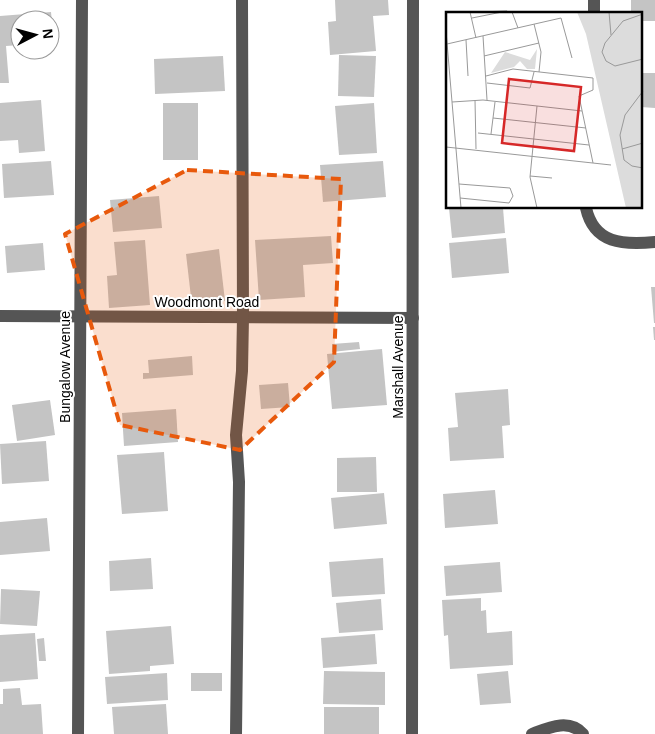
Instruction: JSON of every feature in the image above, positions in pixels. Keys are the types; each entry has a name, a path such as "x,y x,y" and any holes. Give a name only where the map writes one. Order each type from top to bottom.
{"street":[{"name":"Bungalow Avenue","path":"78,734 82,0"},
{"path":"236,734 239,482 236,435 242,371 243,317 242,0"},
{"name":"Marshall Avenue","path":"412,734 413,0"},
{"path":"586,209 589,221 598,232 609,238 623,243 655,242"},
{"name":"Woodmont Road","path":"0,316 413,318"},
{"path":"532,734 555,726 570,726 581,731 583,734"}],"highlighted area":[{"path":"187,170 341,179 334,362 240,450 120,425 65,234"}],"building":[{"path":"335,0 388,0 389,15 373,16 376,51 330,55 328,22 336,21"},
{"path":"631,0 655,0 655,21 642,21 642,12 631,12"},
{"path":"507,10 508,12 478,12"},
{"path":"10,15 10,46 6,46 9,83 0,83 0,16"},
{"path":"339,55 376,56 374,97 338,96"},
{"path":"223,56 225,91 155,94 154,59"},
{"path":"642,73 655,73 655,108 642,107"},
{"path":"41,100 45,151 19,153 18,140 0,141 0,103"},
{"path":"163,103 198,103 198,160 163,160"},
{"path":"374,103 377,153 339,155 335,106"},
{"path":"51,161 54,195 4,198 2,164"},
{"path":"383,161 386,197 323,202 320,165"},
{"path":"159,196 162,228 113,232 110,200"},
{"path":"449,209 503,209 505,233 452,238"},
{"path":"331,236 333,263 303,265 305,297 259,300 255,240"},
{"path":"506,238 509,273 452,278 449,243"},
{"path":"145,240 150,305 109,308 107,276 117,275 114,242"},
{"path":"43,243 45,270 7,273 5,246"},
{"path":"219,249 225,301 192,306 186,254"},
{"path":"651,287 655,287 655,323 654,323"},
{"path":"653,327 655,327 655,340 654,340"},
{"path":"359,342 360,349 332,352 332,344"},
{"path":"382,349 387,405 332,409 327,354"},
{"path":"192,356 193,375 143,379 143,373 149,373 148,360"},
{"path":"288,383 290,407 261,409 259,385"},
{"path":"508,389 510,425 502,426 504,458 450,461 448,428 458,427 455,393"},
{"path":"50,400 55,435 17,441 12,405"},
{"path":"176,409 178,442 124,446 122,413"},
{"path":"46,441 49,481 2,484 0,444"},
{"path":"164,452 168,511 122,514 117,455"},
{"path":"376,457 377,492 337,492 337,458"},
{"path":"495,490 498,524 445,528 443,494"},
{"path":"384,493 387,524 334,529 331,498"},
{"path":"47,518 50,551 0,555 0,522"},
{"path":"151,558 153,589 110,591 109,561"},
{"path":"383,558 385,594 332,597 329,562"},
{"path":"500,562 502,592 446,596 444,566"},
{"path":"1,589 40,591 37,626 0,624"},
{"path":"481,598 481,611 486,610 487,633 512,631 513,665 450,669 448,635 444,636 442,600"},
{"path":"381,599 383,630 339,633 336,603"},
{"path":"171,626 174,664 150,666 150,671 109,674 106,631"},
{"path":"35,633 38,679 0,682 0,635"},
{"path":"375,634 377,664 323,668 321,638"},
{"path":"44,638 46,661 39,661 37,639"},
{"path":"324,671 385,672 385,705 323,704"},
{"path":"508,671 511,703 480,705 477,674"},
{"path":"167,673 168,700 107,704 105,677"},
{"path":"191,673 222,673 222,691 191,691"},
{"path":"20,688 22,705 41,704 43,734 0,734 0,704 3,704 3,689"},
{"path":"166,704 168,734 114,734 112,707"},
{"path":"324,707 379,707 379,734 324,734"}]}
